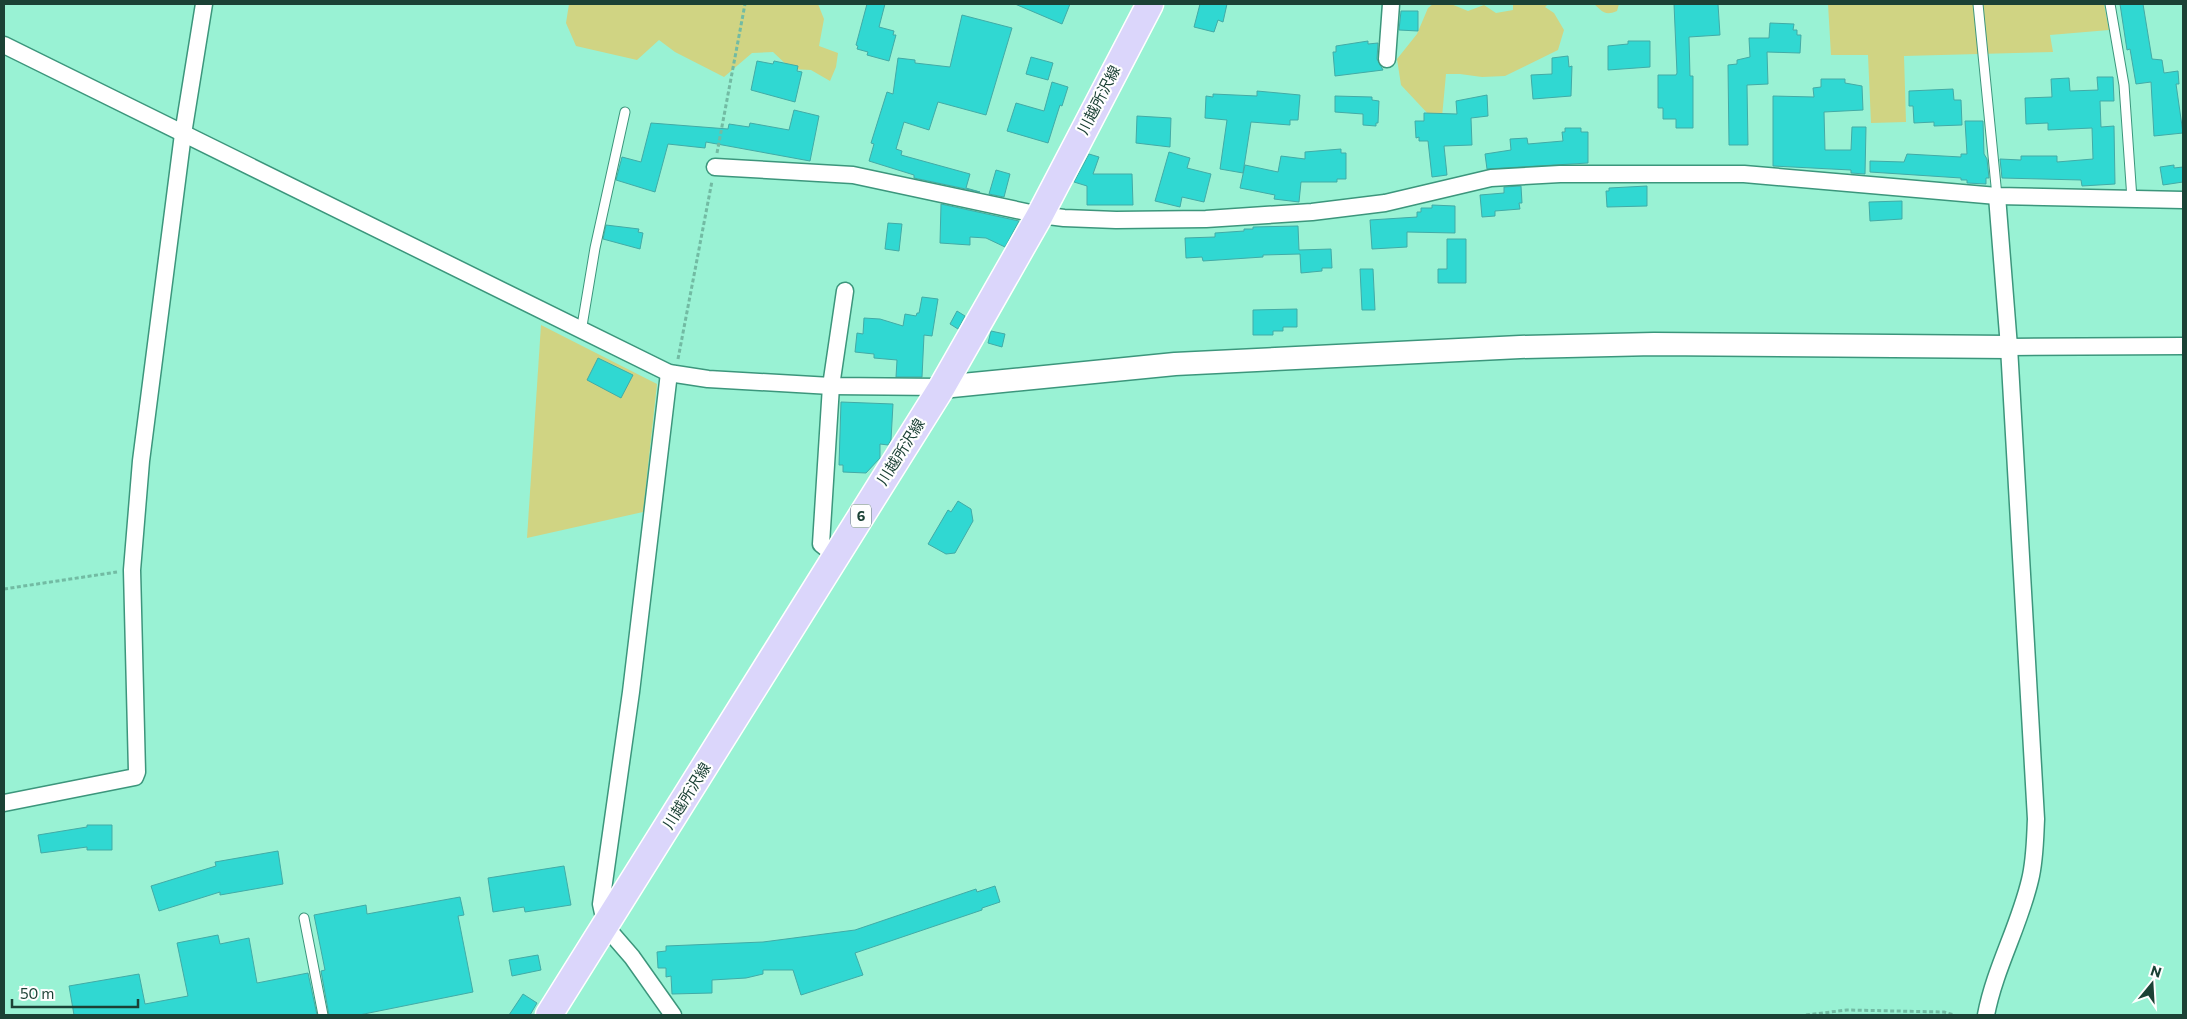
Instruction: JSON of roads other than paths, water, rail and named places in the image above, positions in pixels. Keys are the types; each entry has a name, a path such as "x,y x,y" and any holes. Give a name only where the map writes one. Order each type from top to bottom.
{"main road":[{"name":"川越所沢線","path":"549,1015 606,927 942,387 1040,215 1150,4"}],"street":[{"path":"4,803 135,777 137,772 132,570 153,354 183,134 204,4"},
{"path":"1387,59 1391,4"},
{"path":"4,45 581,332 672,374 708,379 831,386 942,387 1175,364 1520,347 1654,344 2009,347 2183,346"},
{"path":"715,167 853,175 1040,215 1116,220 1196,219 1312,212 1385,203 1491,178 1560,174 1744,174 1997,196 2183,200"},
{"path":"1986,1015 1991,990 2030,880 2035,854 2036,819 2009,347 1997,196"},
{"path":"836,556 822,544 831,386 845,291"},
{"path":"672,374 631,692 601,904 606,927 632,957 673,1015"}],"lane":[{"path":"1978,4 1997,196"},
{"path":"2110,4 2124,85 2132,199"},
{"path":"581,332 595,248 625,112"},
{"path":"304,918 323,1015"}]}
